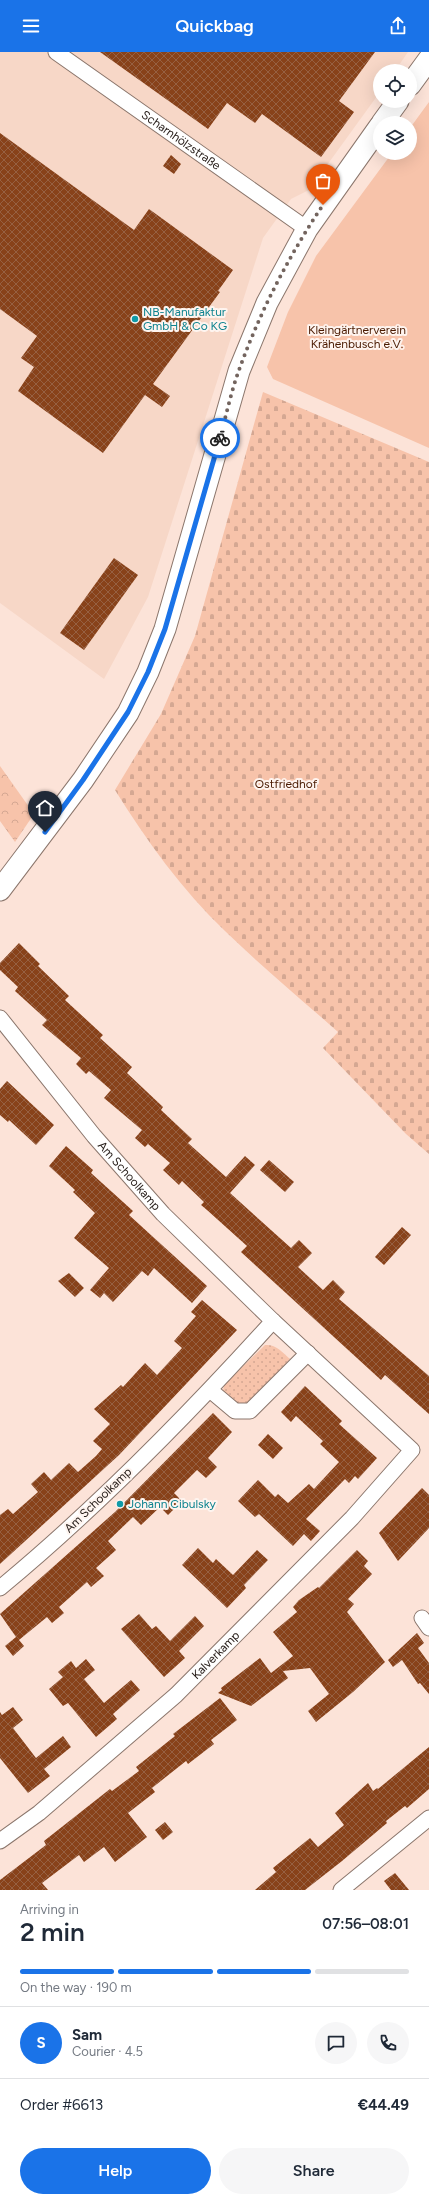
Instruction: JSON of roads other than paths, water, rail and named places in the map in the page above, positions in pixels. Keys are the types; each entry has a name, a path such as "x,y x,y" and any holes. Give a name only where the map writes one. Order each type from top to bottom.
{"main road":[{"path":"417,75 429,59"},
{"path":"0,890 70,799 128,712 148,672 165,629 239,371 266,302 307,229 373,136"}],"street":[{"name":"Scharnhölzstraße","path":"56,52 307,229"},
{"name":"Am Schoolkamp","path":"0,1018 94,1136 163,1214 273,1321 412,1450"},
{"name":"Am Schoolkamp","path":"0,1588 42,1554 210,1390 273,1321"},
{"path":"210,1390 235,1411 250,1411 308,1353"},
{"name":"Kalverkamp","path":"0,1842 39,1813 176,1695 352,1518 412,1450"},
{"path":"341,1890 429,1818"}],"place":[{"name":"NB-Manufaktur GmbH & Co KG","path":"135,319"},
{"name":"Johann Cibulsky","path":"120,1504"}],"park label":[{"name":"Kleingärtnerverein Krähenbusch e.V.","path":"357,337"},
{"name":"Ostfriedhof","path":"286,784"}]}
